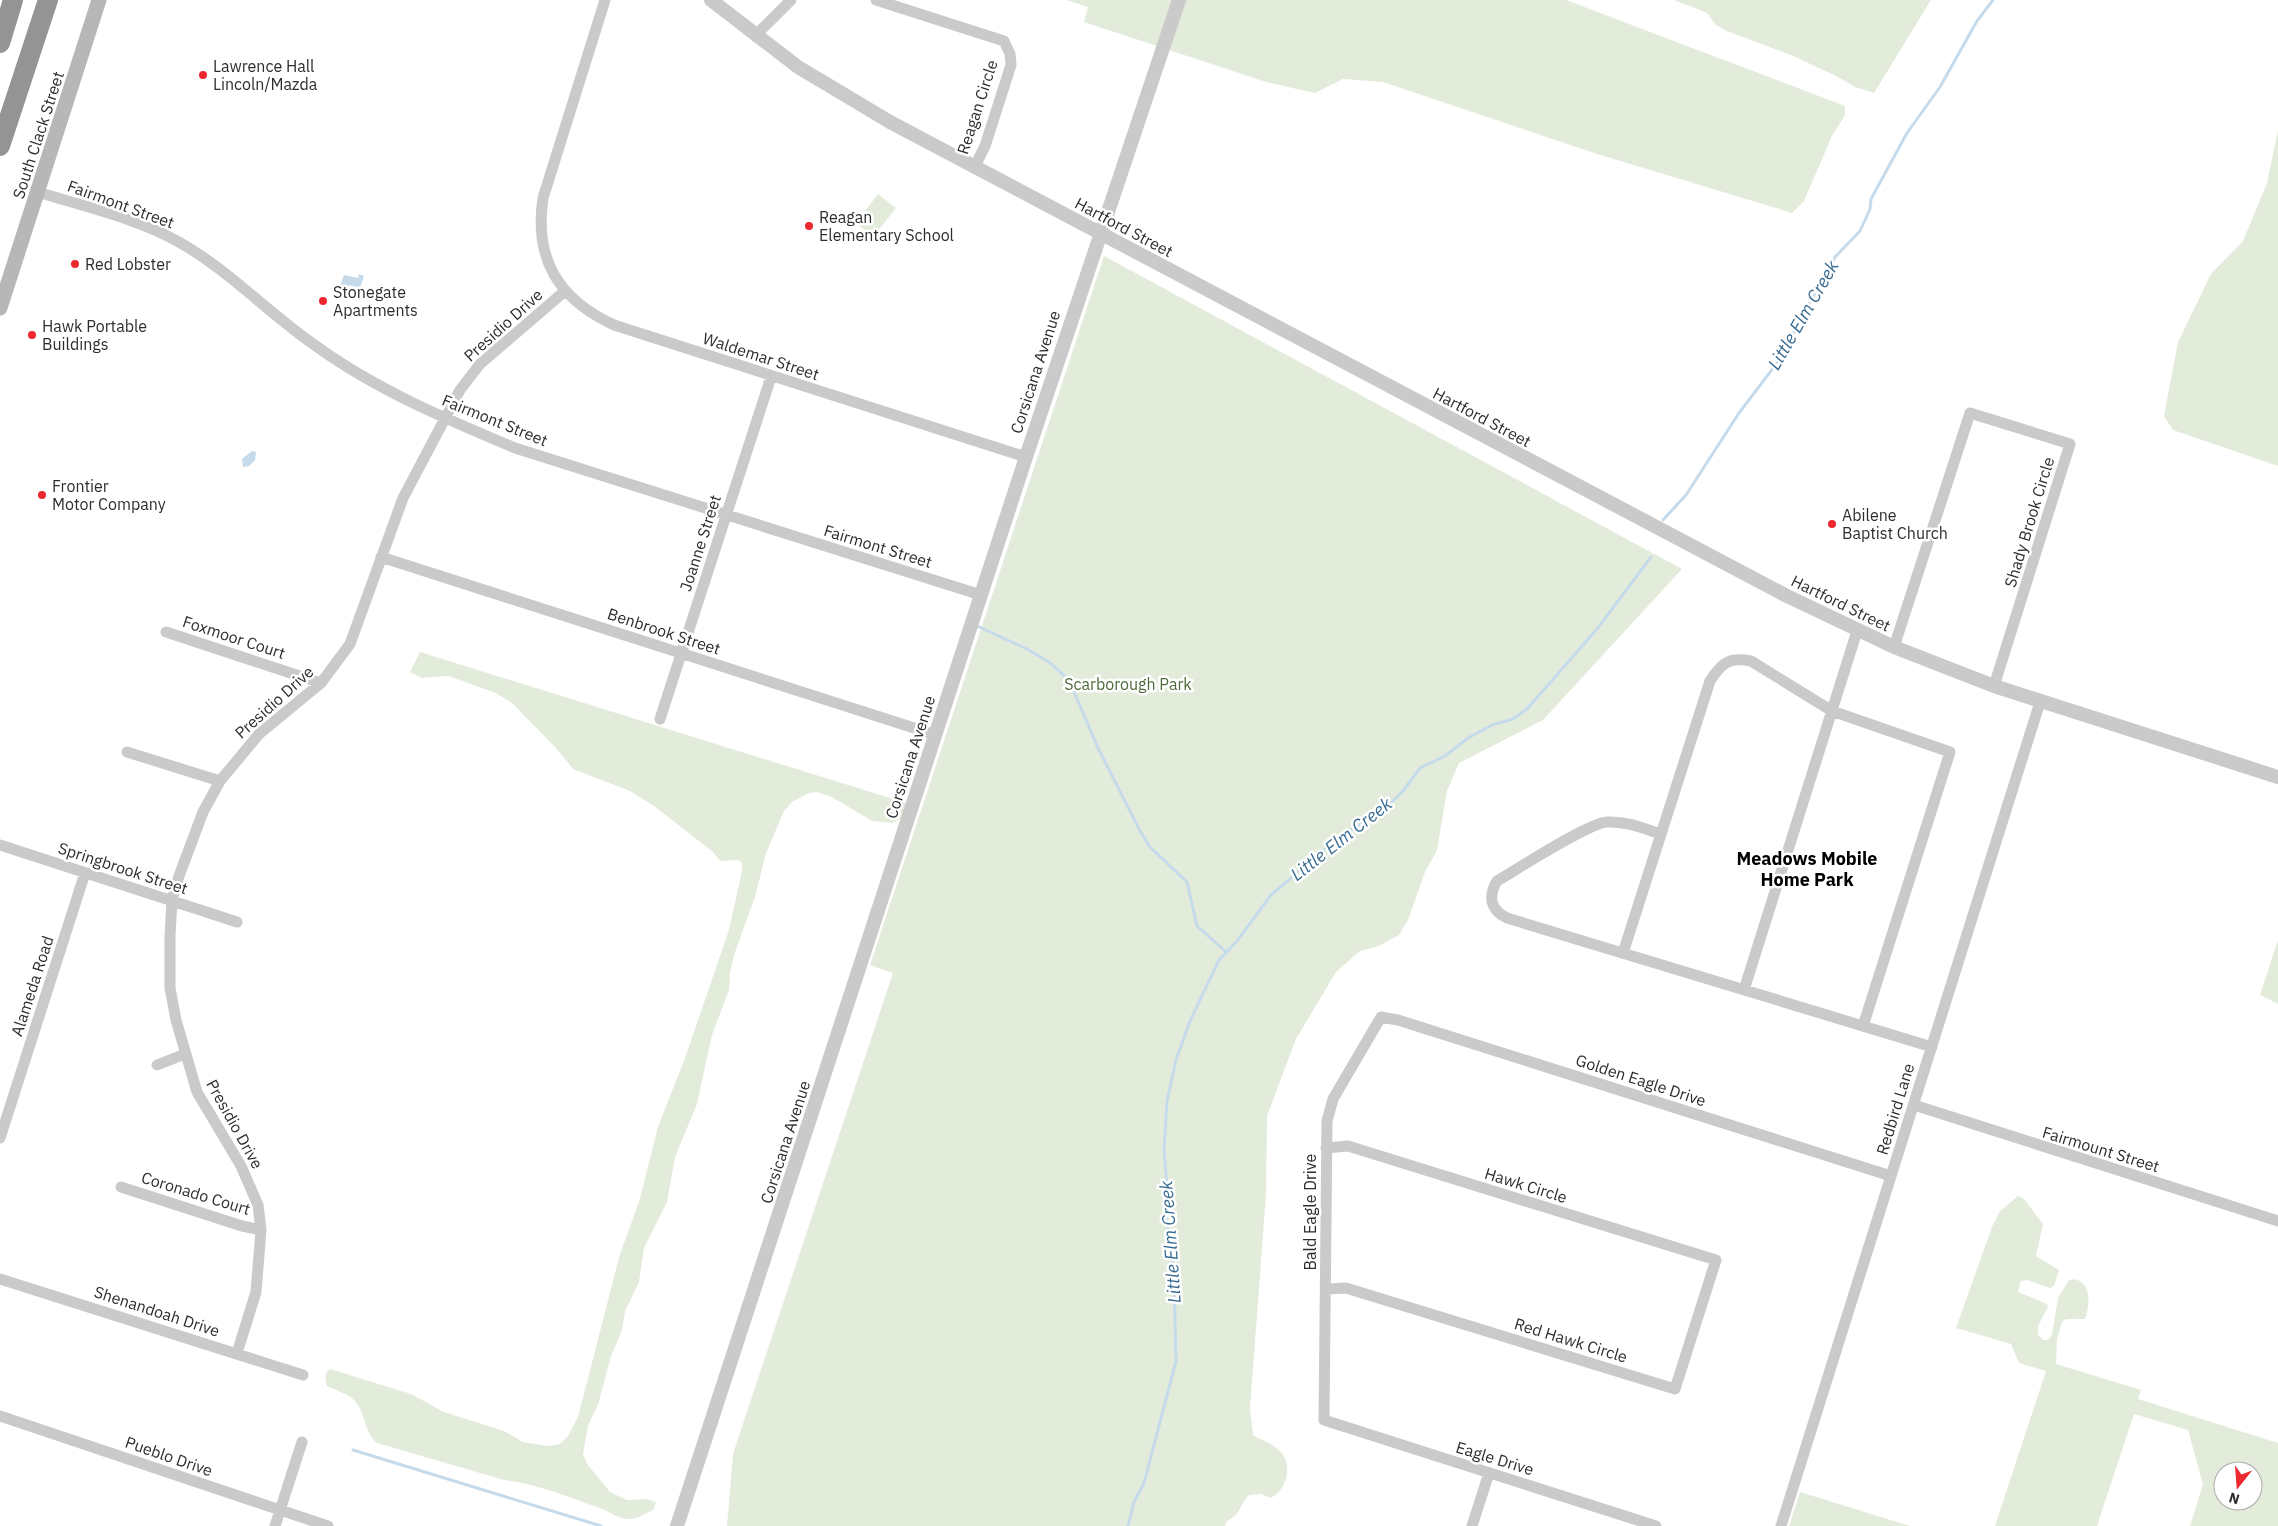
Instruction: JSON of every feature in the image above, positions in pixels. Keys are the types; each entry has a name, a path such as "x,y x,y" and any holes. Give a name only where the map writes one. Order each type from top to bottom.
{"highway":[{"path":"0,43 13,0"},
{"path":"0,146 48,0"}],"main road":[{"name":"South Clack Street","path":"0,308 99,0"}],"street":[{"name":"Waldemar Street","path":"605,0 544,198 540,224 543,246 550,265 565,291 582,308 614,325 771,377 1026,457"},
{"name":"Hartford Street","path":"711,0 755,36 820,81 974,168 1654,528 1857,631 1994,686 2040,702 2278,777"},
{"path":"755,36 791,0"},
{"name":"Reagan Circle","path":"876,0 1004,42 1010,54 1012,65 984,146 974,168"},
{"name":"Corsicana Avenue","path":"678,1526 1099,234 1179,0"},
{"name":"Fairmont Street","path":"38,192 125,220 175,240 227,274 270,313 338,362 444,419 514,448 981,595"},
{"name":"Presidio Drive","path":"237,1353 256,1292 261,1230 258,1205 251,1189 230,1148 204,1106 185,1054 170,988 172,900 188,846 203,812 220,781 259,734 321,682 350,644 403,498 460,390 480,364 565,291"},
{"name":"Joanne Street","path":"660,719 771,377"},
{"name":"Shady Brook Circle","path":"1894,647 1970,413 2070,444 1994,686"},
{"name":"Benbrook Street","path":"381,557 936,735"},
{"path":"1744,990 1857,631"},
{"name":"Foxmoor Court","path":"166,632 321,682"},
{"path":"1623,953 1710,680 1722,665 1738,658 1752,661 1832,711 1950,752 1863,1026"},
{"name":"Redbird Lane","path":"1781,1526 2040,702"},
{"path":"127,752 220,781"},
{"path":"1660,834 1624,822 1604,822 1584,830 1497,881 1490,899 1499,914 1932,1047"},
{"name":"Springbrook Street","path":"0,845 237,922"},
{"name":"Alameda Road","path":"0,1138 85,873"},
{"name":"Bald Eagle Drive","path":"1324,1420 1327,1288 1327,1121 1333,1099 1381,1017"},
{"name":"Golden Eagle Drive","path":"1381,1017 1398,1020 1891,1176"},
{"path":"157,1065 185,1054"},
{"name":"Fairmount Street","path":"1914,1105 2278,1221"},
{"name":"Hawk Circle","path":"1326,1148 1348,1146 1716,1260"},
{"name":"Coronado Court","path":"121,1187 261,1230"},
{"name":"Red Hawk Circle","path":"1327,1288 1346,1288 1675,1389 1716,1260"},
{"name":"Shenandoah Drive","path":"0,1279 303,1375"},
{"name":"Pueblo Drive","path":"0,1416 328,1526"},
{"name":"Eagle Drive","path":"1324,1420 1656,1526"},
{"path":"275,1526 302,1442"},
{"path":"1472,1526 1489,1473"}],"green space":[{"path":"1066,0 1566,0 1845,106 1845,115 1832,136 1804,201 1792,213 1594,153 1383,82 1343,79 1315,93 1266,82 1084,22 1088,7"},
{"path":"1674,0 1931,0 1874,93 1855,87 1791,55 1727,31 1716,25 1707,13"},
{"path":"2278,130 2278,466 2173,430 2164,416 2178,342 2211,274 2243,241 2267,183"},
{"path":"878,194 896,208 873,237 856,223"},
{"name":"Scarborough Park","path":"1104,256 1682,569 1543,720 1459,763 1447,791 1437,850 1425,872 1408,920 1399,935 1379,946 1360,951 1336,972 1296,1039 1267,1116 1266,1195 1250,1408 1253,1435 1280,1451 1287,1463 1284,1484 1276,1495 1270,1498 1261,1494 1249,1495 1237,1513 1226,1522 1225,1526 727,1526 733,1454 893,973 870,965"},
{"path":"420,652 906,803 901,819 892,823 872,821 832,797 817,792 809,793 792,802 784,811 766,853 755,897 734,955 729,990 712,1035 697,1104 675,1157 667,1202 644,1248 639,1282 625,1311 622,1330 611,1356 598,1405 588,1425 583,1454 587,1464 610,1492 627,1500 647,1499 656,1502 654,1509 633,1519 616,1516 565,1495 504,1480 377,1443 370,1434 355,1401 327,1386 325,1379 330,1369 411,1394 444,1412 504,1431 523,1442 548,1446 560,1444 568,1436 578,1417 620,1254 639,1202 658,1127 685,1058 729,930 742,871 742,863 738,860 720,861 713,852 654,806 630,791 573,769 555,747 512,703 496,693 448,676 422,678 410,672"},
{"path":"2278,940 2278,1004 2260,995"},
{"path":"2018,1196 2024,1199 2043,1224 2036,1256 2059,1270 2054,1286 2050,1288 2027,1280 2021,1281 2018,1292 2047,1304 2048,1307 2038,1326 2038,1335 2043,1340 2048,1340 2052,1335 2058,1298 2069,1280 2082,1282 2088,1292 2088,1306 2085,1319 2066,1319 2062,1322 2057,1339 2056,1364 2141,1390 2138,1399 2278,1443 2278,1526 2190,1526 2203,1484 2188,1430 2134,1414 2097,1526 1995,1526 2046,1371 2019,1363 2011,1344 1956,1328 1992,1227 2000,1211"},
{"path":"1800,1492 1910,1526 1789,1526"}],"water":[{"path":"359,274 364,276 360,288 349,285 348,288 340,286 344,275 358,278"},
{"path":"252,451 256,452 255,460 249,466 243,467 242,459"}],"waterway":[{"name":"Little Elm Creek","path":"1663,520 1686,495 1739,413 1777,363 1835,257 1860,231 1870,209 1871,199 1907,133 1940,87 1977,21 1993,0"},
{"name":"Little Elm Creek","path":"1128,1526 1134,1502 1144,1483 1176,1361 1174,1276 1164,1201 1167,1186 1164,1150 1167,1101 1176,1060 1190,1021 1219,960 1237,941 1271,895 1339,837 1384,810 1403,791 1420,768 1445,756 1468,738 1492,725 1513,719 1527,709 1597,629 1651,557"},
{"path":"975,625 1027,649 1049,662 1069,680 1098,748 1140,831 1150,847 1187,882 1197,926 1225,951"},
{"path":"353,1450 601,1526"}],"place":[{"name":"Lawrence Hall Lincoln/Mazda","path":"203,75"},
{"name":"Reagan Elementary School","path":"809,226"},
{"name":"Red Lobster","path":"75,264"},
{"name":"Stonegate Apartments","path":"323,301"},
{"name":"Hawk Portable Buildings","path":"32,335"},
{"name":"Frontier Motor Company","path":"42,495"},
{"name":"Abilene Baptist Church","path":"1832,524"}],"district":[{"name":"Meadows Mobile Home Park","path":"1807,868"}]}
